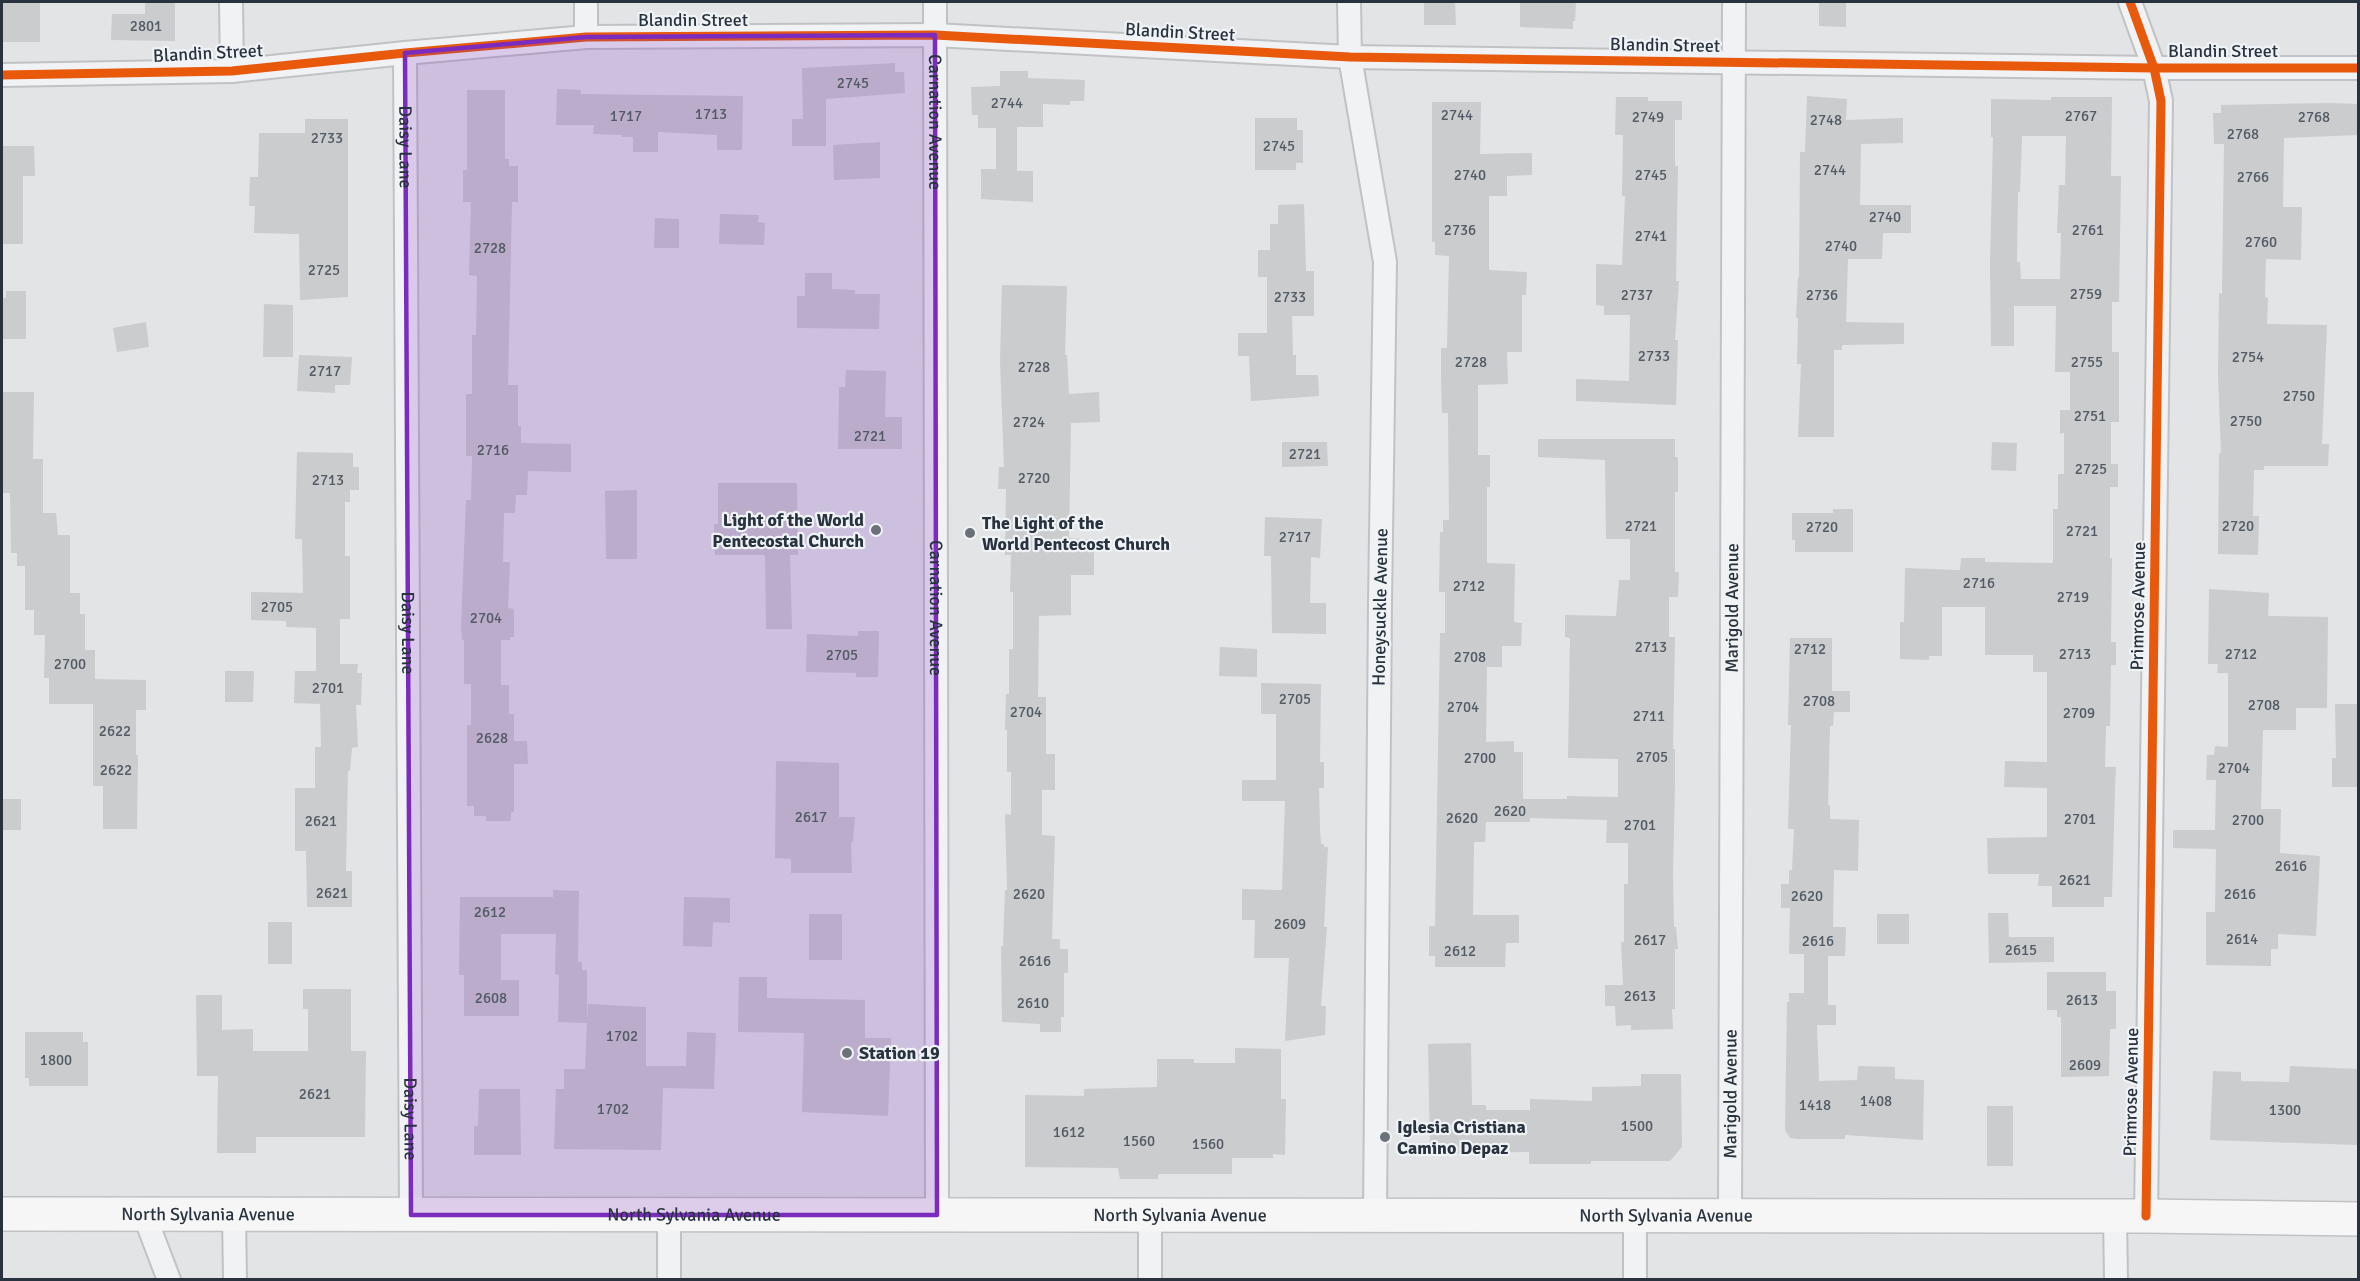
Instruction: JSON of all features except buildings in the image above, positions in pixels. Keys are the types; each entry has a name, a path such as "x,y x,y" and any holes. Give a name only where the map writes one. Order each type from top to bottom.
{"main road":[{"name":"North Sylvania Avenue","path":"2,1214 2130,1216 2358,1219"}],"street":[{"path":"231,2 232,71"},
{"path":"586,2 586,37"},
{"name":"Carnation Avenue","path":"935,2 937,1215"},
{"name":"Honeysuckle Avenue","path":"1350,2 1350,57 1385,262 1379,615 1375,1216"},
{"name":"Marigold Avenue","path":"1730,1216 1734,2"},
{"name":"Primrose Avenue","path":"2116,1280 2130,1216 2161,122 2161,101 2154,68 2130,2"},
{"name":"Blandin Street","path":"2,75 232,71 586,37 935,35 1350,57 2154,68 2358,68"},
{"name":"Daisy Lane","path":"405,53 411,1215"},
{"path":"144,1214 169,1280"},
{"path":"234,1215 235,1280"},
{"path":"669,1215 669,1280"},
{"path":"1150,1215 1150,1280"},
{"path":"1635,1216 1635,1280"}],"highlighted area":[{"path":"935,35 937,1215 411,1215 405,53 586,37"}],"cycle path":[{"path":"2130,2 2154,68 2161,101 2146,1216"},
{"path":"2,75 232,71 586,37 935,35 1350,57 2154,68 2358,68"}],"place":[{"name":"Light of the World Pentecostal Church","path":"876,530"},
{"name":"The Light of the World Pentecost Church","path":"970,533"},
{"name":"Station 19","path":"847,1053"},
{"name":"Iglesia Cristiana Camino Depaz","path":"1385,1137"}]}
